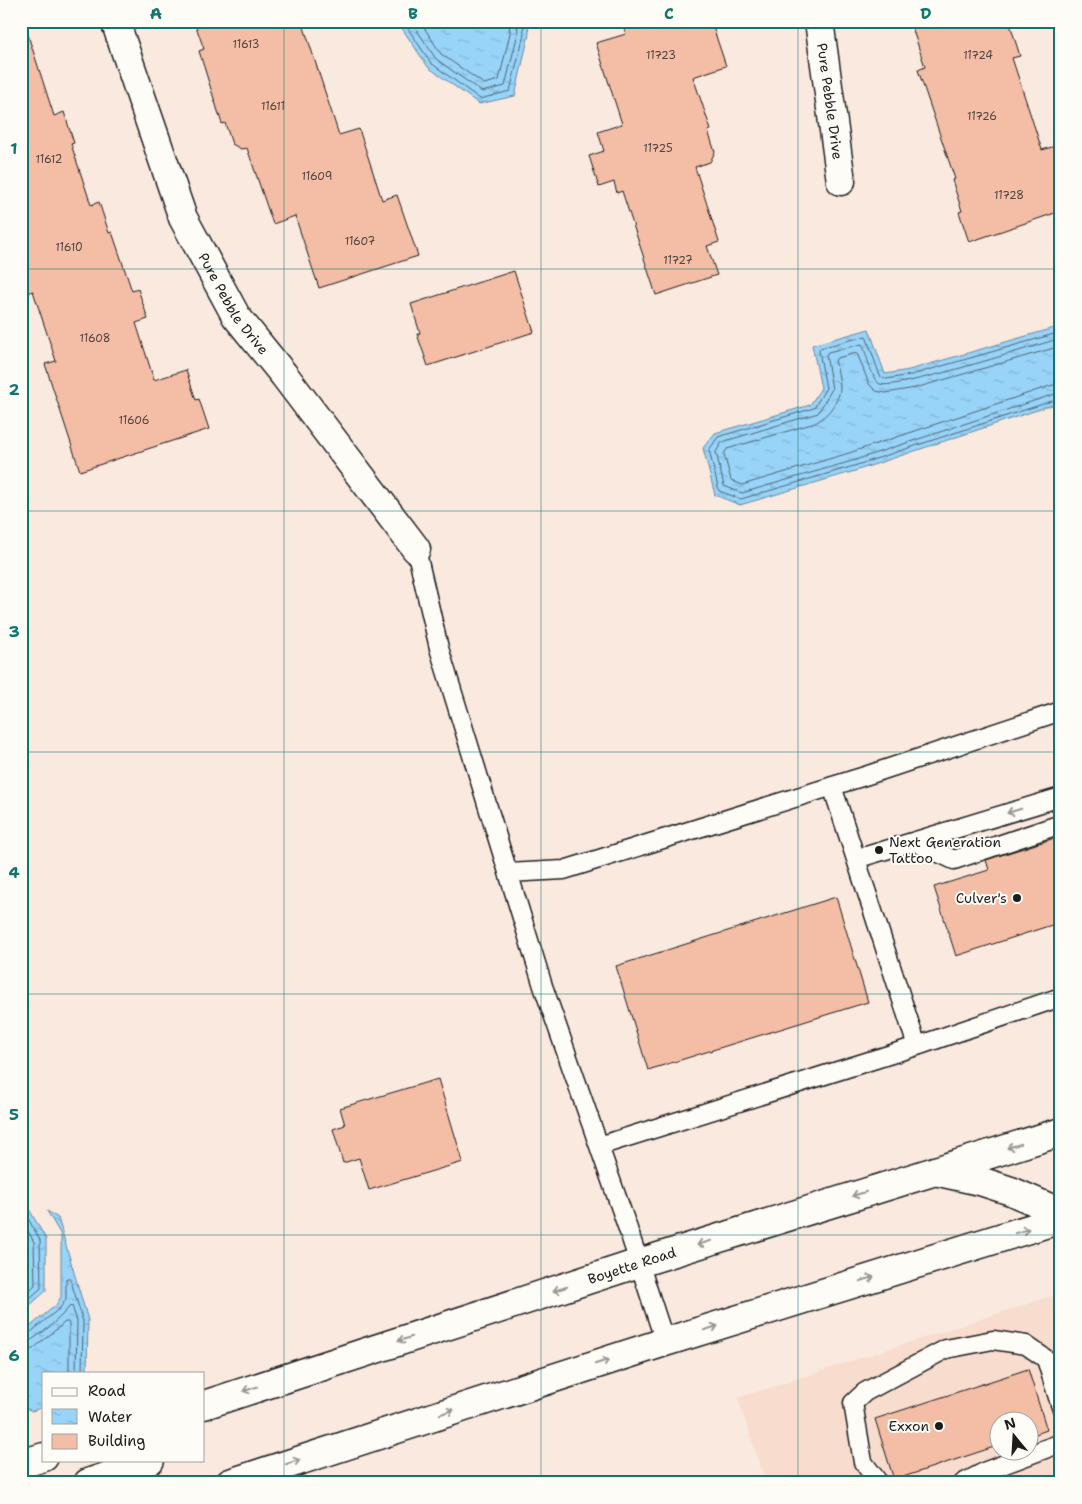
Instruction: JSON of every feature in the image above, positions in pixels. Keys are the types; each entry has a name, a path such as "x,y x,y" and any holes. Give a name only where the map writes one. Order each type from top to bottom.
{"main road":[{"name":"Pure Pebble Drive","path":"116,21 183,218 236,316 284,375 416,549"},
{"name":"Pure Pebble Drive","path":"819,21 841,181"},
{"name":"Boyette Road","path":"205,1405 639,1263 1061,1132"},
{"path":"935,1171 980,1181 1011,1191 1061,1213"},
{"path":"230,1483 665,1342 1061,1219"},
{"path":"21,1464 42,1458"},
{"path":"88,1483 146,1462"}],"lane":[{"path":"416,549 439,648 543,986 665,1342"},
{"path":"508,873 564,870 832,786 1061,711"},
{"path":"832,786 917,1046"},
{"path":"856,859 1061,797"},
{"path":"915,842 954,860 1061,824"},
{"path":"599,1146 917,1046 1061,997"},
{"path":"879,1483 863,1462 853,1402 865,1392 946,1349 993,1340 1026,1344 1046,1359 1061,1407"},
{"path":"963,1483 986,1471 1061,1443"}],"shaded area":[{"path":"1061,1293 1061,1483 766,1483 738,1398"}],"water":[{"path":"397,21 528,21 529,34 515,96 479,104 428,67"},
{"path":"1061,326 1061,402 855,471 740,505 715,495 703,448 715,433 810,405 821,388 812,345 869,329 885,374 909,370"},
{"path":"21,1195 46,1239 46,1291 21,1313"},
{"path":"47,1211 58,1218 88,1320 87,1372 42,1372 42,1408 32,1411 21,1406 21,1334 56,1305 61,1297 61,1235"}],"building":[{"path":"194,21 302,21 339,135 359,129 382,200 397,195 418,256 319,288 295,216 273,224 247,148 241,149 232,144 225,123 222,124 199,51 204,49"},
{"path":"622,21 711,21 726,66 693,77 711,130 708,131 715,152 710,162 695,167 719,242 707,246 717,275 656,295 622,191 617,193 614,182 599,187 589,156 604,151 598,132 622,124 596,43 626,34"},
{"path":"910,21 1009,21 1020,56 1012,58 1042,150 1055,146 1061,165 1061,211 969,242 959,212 962,211 952,180 955,179 918,70 925,67"},
{"path":"27,32 54,116 64,112 74,143 71,144 91,205 99,202 109,233 112,232 132,291 138,289 148,319 136,323 154,380 186,370 196,400 199,399 209,429 80,471 45,364 56,361 33,291 21,295 21,33"},
{"path":"514,271 534,332 428,366 417,334 420,333 411,304"},
{"path":"1061,836 1061,922 956,956 934,887 989,870 986,860"},
{"path":"836,897 868,1002 648,1070 616,966"},
{"path":"438,1079 463,1162 369,1190 359,1158 343,1163 333,1129 345,1125 340,1108"},
{"name":"Exxon","path":"1028,1369 1047,1430 1040,1432 1040,1412 990,1412 990,1448 894,1480 875,1419"}],"place":[{"name":"Next Generation Tattoo","path":"879,850"},
{"name":"Culver's","path":"1017,898"},
{"name":"Exxon","path":"939,1426"}]}
